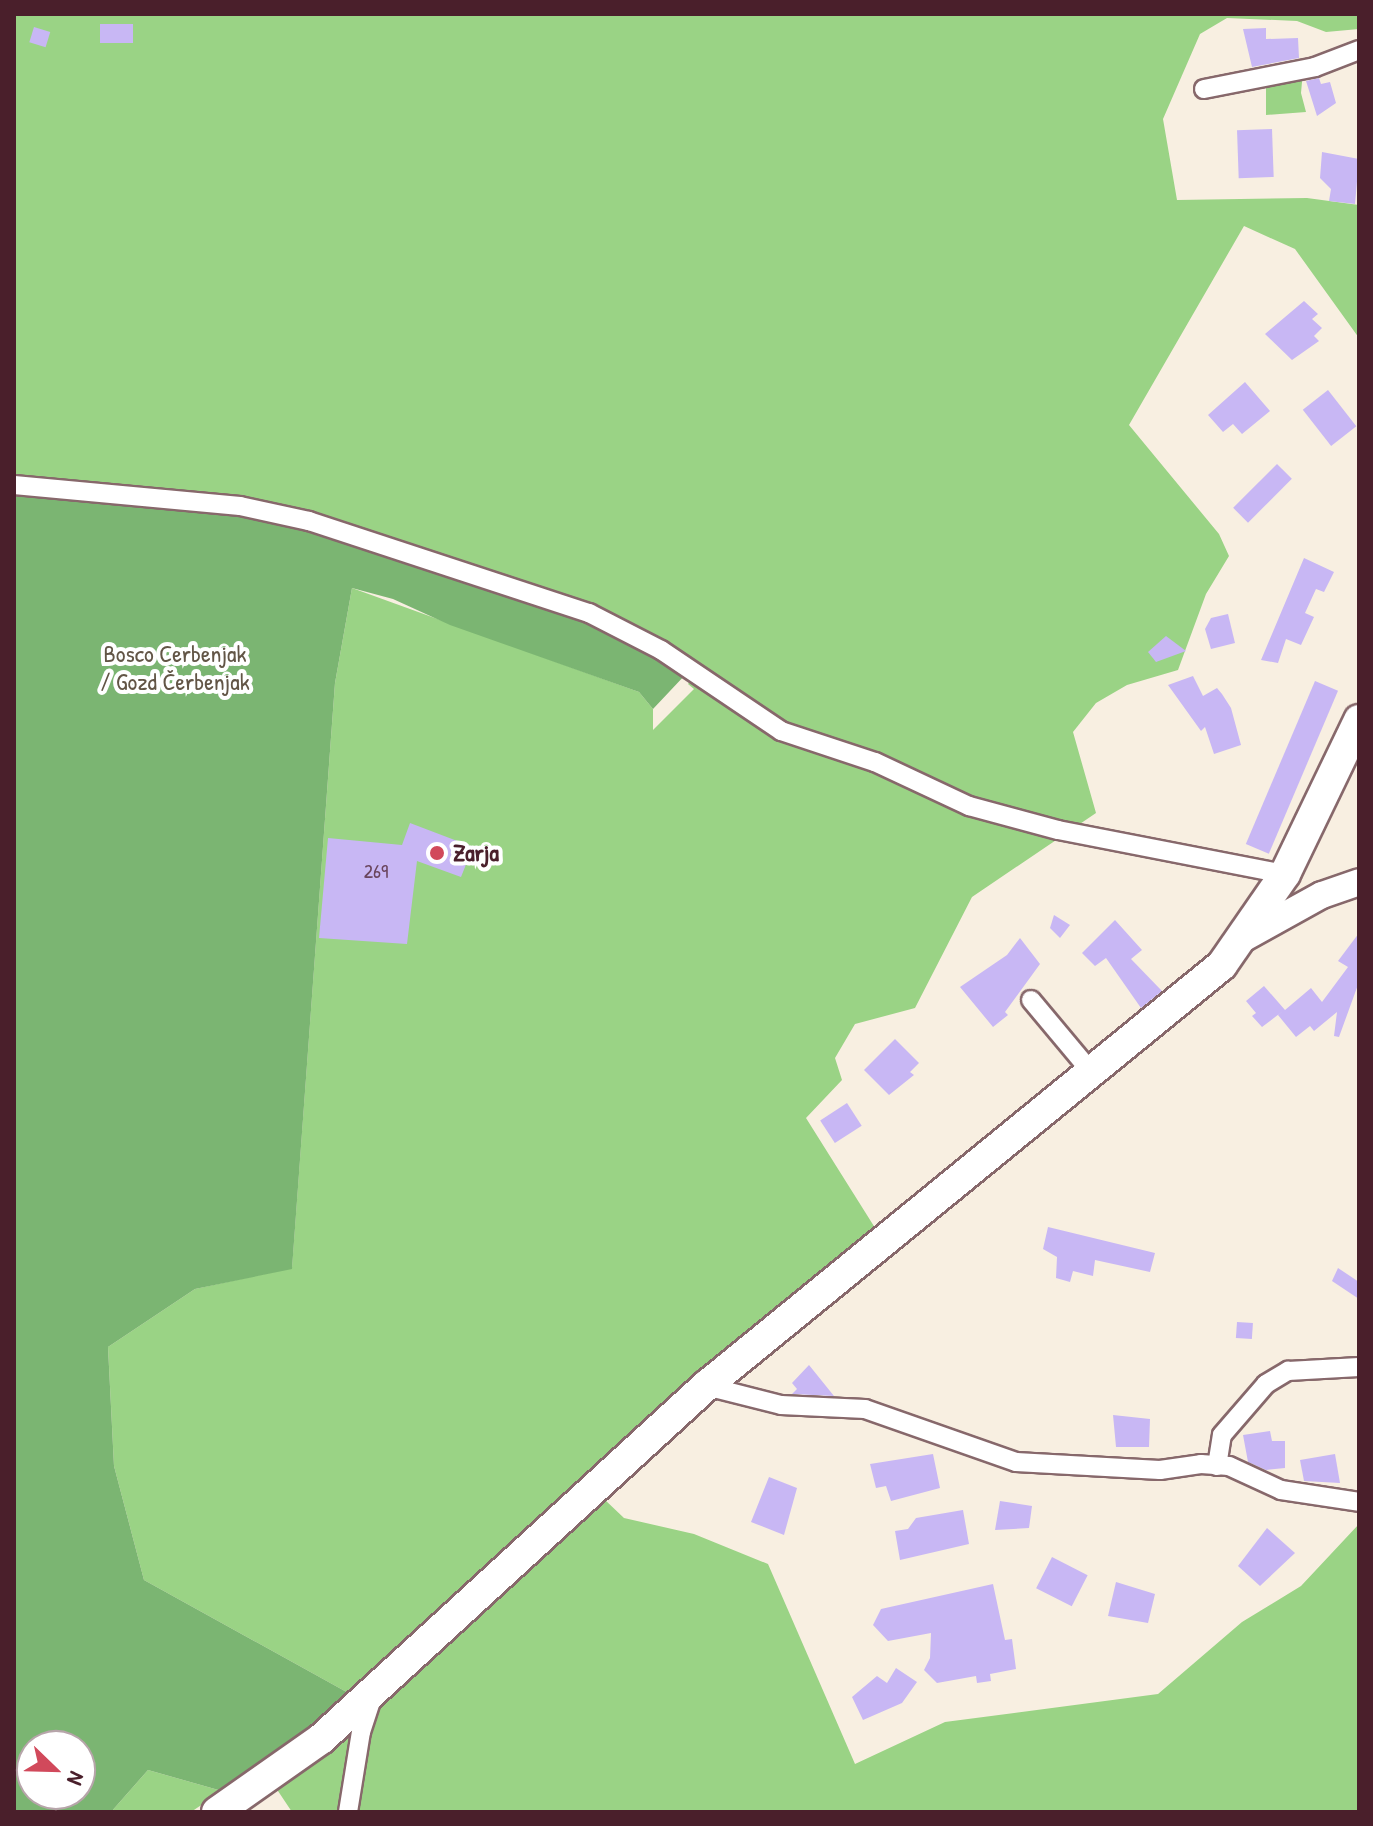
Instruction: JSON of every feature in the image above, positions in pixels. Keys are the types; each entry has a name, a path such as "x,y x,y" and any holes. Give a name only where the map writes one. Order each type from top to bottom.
{"main road":[{"path":"217,1812 321,1739 374,1693 706,1386 1183,1001 1244,938 1285,874 1359,720"}],"street":[{"path":"1204,89 1315,67 1359,50"},
{"path":"14,485 278,512 589,613 695,672 752,715 808,744 875,762 969,806 1108,841 1285,874 1322,895"},
{"path":"1244,938 1322,895 1359,882"},
{"path":"1031,1000 1092,1073"},
{"path":"1217,1466 1222,1435 1266,1384 1288,1371 1359,1367"},
{"path":"706,1386 781,1405 865,1409 1016,1462 1160,1470 1217,1466 1281,1490 1359,1502"},
{"path":"348,1812 361,1732 374,1693"}],"green space":[{"path":"14,14 1359,14 1359,29 1326,32 1297,21 1227,18 1200,34 1163,119 1177,200 1307,198 1359,205 1359,338 1295,249 1244,226 1129,425 1219,534 1229,556 1206,594 1178,670 1127,685 1096,703 1073,732 1096,813 972,897 915,1008 855,1024 835,1058 842,1080 806,1118 877,1231 352,1695 144,1580 114,1466 108,1347 195,1289 292,1268 335,683 352,588 639,692 653,709 653,730 694,689 688,684 701,667 309,512 240,500 14,478"},
{"path":"1303,71 1301,93 1306,112 1266,115 1266,77"},
{"name":"Bosco Cerbenjak / Gozd Čerbenjak","path":"14,491 277,518 611,630 686,674 653,709 639,692 450,625 393,599 352,588 335,683 292,1269 195,1289 108,1347 114,1466 144,1580 352,1695 222,1791 148,1770 111,1812 14,1810"},
{"path":"604,1499 624,1518 694,1534 768,1564 855,1764 945,1722 1158,1694 1242,1622 1301,1586 1359,1524 1359,1812 292,1812 276,1788"},
{"path":"148,1770 222,1791 191,1812 111,1812"}],"building":[{"path":"100,24 133,24 133,43 100,43"},
{"path":"34,27 50,32 46,47 29,42"},
{"path":"1266,28 1266,39 1298,38 1299,58 1252,67 1243,29"},
{"path":"1319,78 1321,84 1330,82 1336,103 1317,116 1306,81"},
{"path":"1272,129 1274,177 1239,178 1237,130"},
{"path":"1322,152 1359,159 1355,204 1329,201 1331,189 1320,178"},
{"path":"1304,301 1318,314 1312,319 1322,328 1314,336 1319,341 1292,360 1265,334"},
{"path":"1245,382 1270,411 1242,434 1233,424 1223,432 1208,415"},
{"path":"1328,390 1356,426 1331,446 1303,410"},
{"path":"1277,464 1292,479 1248,523 1233,508"},
{"path":"1304,558 1334,572 1324,592 1316,589 1305,613 1314,617 1301,645 1286,639 1278,663 1261,660"},
{"path":"1228,614 1235,643 1211,649 1205,629 1211,618"},
{"path":"1166,636 1186,651 1156,662 1148,652"},
{"path":"1193,676 1203,696 1217,688 1222,694 1231,708 1241,745 1214,754 1205,727 1201,731 1168,685"},
{"path":"1315,681 1338,691 1269,854 1246,844"},
{"path":"410,823 473,847 461,877 417,861 407,944 319,938 328,838 402,845"},
{"path":"1054,915 1070,925 1060,938 1050,928"},
{"path":"1115,920 1142,950 1131,959 1162,991 1141,1008 1106,958 1095,966 1082,953"},
{"path":"1359,933 1359,982 1339,1037 1334,1036 1337,1012 1314,1031 1310,1026 1296,1037 1278,1015 1283,1011 1262,1027 1252,1016 1256,1013 1246,1001 1264,986 1285,1010 1311,988 1322,1002 1348,967 1338,961"},
{"path":"1020,938 1040,964 1005,1012 1008,1015 993,1027 960,987 1007,955"},
{"path":"895,1039 919,1063 910,1072 914,1075 889,1095 864,1070"},
{"path":"847,1103 862,1126 835,1143 820,1120"},
{"path":"1048,1227 1155,1253 1150,1272 1095,1260 1093,1276 1073,1271 1070,1282 1056,1278 1057,1257 1043,1249"},
{"path":"1338,1268 1359,1282 1359,1299 1332,1281"},
{"path":"1237,1322 1253,1323 1252,1339 1236,1338"},
{"path":"809,1365 834,1396 792,1394 797,1389 792,1383"},
{"path":"1113,1415 1150,1419 1149,1447 1116,1447"},
{"path":"1270,1431 1272,1441 1285,1441 1285,1468 1266,1470 1248,1462 1243,1435"},
{"path":"933,1454 940,1488 891,1501 886,1486 876,1488 870,1464"},
{"path":"1335,1454 1340,1483 1304,1481 1300,1460"},
{"path":"769,1477 797,1488 784,1535 751,1522"},
{"path":"1000,1501 1032,1506 1029,1528 995,1530"},
{"path":"963,1510 969,1544 900,1560 895,1531 908,1529 916,1518"},
{"path":"1267,1528 1295,1553 1260,1586 1238,1566"},
{"path":"1052,1557 1088,1575 1072,1606 1036,1588"},
{"path":"1116,1582 1155,1594 1148,1623 1108,1616"},
{"path":"993,1584 1005,1640 1012,1639 1016,1669 990,1674 991,1681 977,1683 976,1676 937,1683 924,1670 930,1658 931,1633 888,1641 873,1625 881,1609"},
{"path":"896,1668 917,1682 902,1703 863,1720 852,1697 877,1676 887,1683"}],"place":[{"name":"Zarja","path":"437,853"}]}
